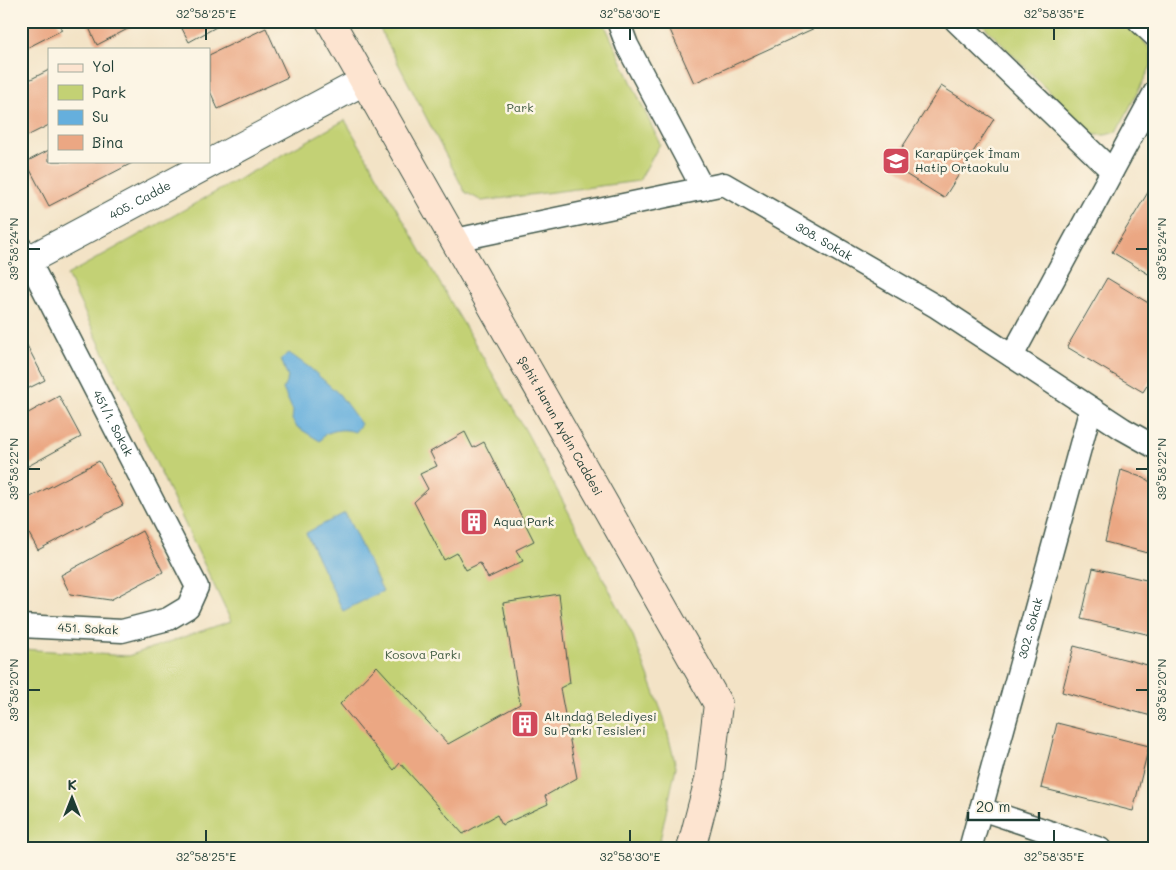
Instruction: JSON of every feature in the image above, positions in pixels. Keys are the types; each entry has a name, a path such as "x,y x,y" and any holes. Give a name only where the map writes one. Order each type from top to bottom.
{"main road":[{"name":"Şehit Harun Aydın Caddesi","path":"330,21 718,704 709,780 691,849"}],"street":[{"path":"618,21 627,45 703,189"},
{"path":"956,21 1112,171"},
{"path":"1139,21 1155,36"},
{"name":"405. Cadde","path":"210,161 364,81"},
{"path":"1012,356 1155,92"},
{"name":"405. Cadde","path":"24,257 208,162"},
{"name":"308. Sokak","path":"454,240 724,184 938,307 1123,429 1155,447"},
{"name":"451/1. Sokak","path":"24,257 197,587"},
{"name":"302. Sokak","path":"970,849 1091,408"},
{"name":"451. Sokak","path":"21,626 122,631 168,619 188,607 197,587"},
{"path":"981,809 1100,849"}],"green space":[{"name":"Park","path":"376,21 603,21 660,144 639,181 482,201 465,192"},
{"path":"979,21 1125,21 1151,51 1151,66 1117,132 1105,135 1092,135"},
{"name":"Kosova Parkı","path":"345,120 527,433 632,633 664,718 676,767 658,849 21,849 21,649 128,656 231,621 67,275"}],"water":[{"path":"289,353 310,368 339,394 361,424 355,432 333,431 325,434 320,441 297,427 292,420 293,411 283,389 288,378 281,359"},
{"path":"345,513 383,591 343,611 306,533"}],"building":[{"path":"21,21 57,21 62,30 21,51"},
{"path":"86,21 143,21 97,45"},
{"path":"178,21 227,21 189,42"},
{"path":"666,21 830,21 694,83"},
{"path":"266,28 288,77 218,109 210,91 210,55"},
{"path":"48,70 48,126 21,139 21,84"},
{"path":"941,86 994,119 944,198 891,165"},
{"path":"48,151 48,162 132,163 49,206 26,162"},
{"path":"1150,189 1155,192 1155,278 1112,252"},
{"path":"1107,278 1155,307 1155,373 1143,392 1067,347"},
{"path":"21,334 45,380 21,392"},
{"path":"59,396 81,437 21,470 21,417"},
{"name":"Aqua Park","path":"465,432 473,448 484,442 534,541 516,550 523,561 488,578 480,563 466,570 457,553 444,560 414,502 428,489 420,474 437,466 430,452"},
{"path":"99,461 123,505 38,550 21,519 21,502"},
{"path":"1121,470 1144,478 1155,485 1155,555 1105,542"},
{"path":"142,531 163,572 110,600 70,594 61,575"},
{"path":"1093,568 1155,582 1155,636 1081,619"},
{"name":"Altındağ Belediyesi Su Parkı Tesisleri","path":"559,594 570,683 560,688 577,778 545,796 548,804 502,825 497,815 463,834 400,763 394,770 340,704 377,666 448,744 520,704 503,603"},
{"path":"1074,646 1155,667 1155,717 1062,692"},
{"path":"1057,723 1149,746 1133,811 1041,788"}],"place":[{"name":"Karapürçek İmam Hatip Ortaokulu","path":"896,161"},
{"name":"Aqua Park","path":"474,522"},
{"name":"Altındağ Belediyesi Su Parkı Tesisleri","path":"525,724"}]}
